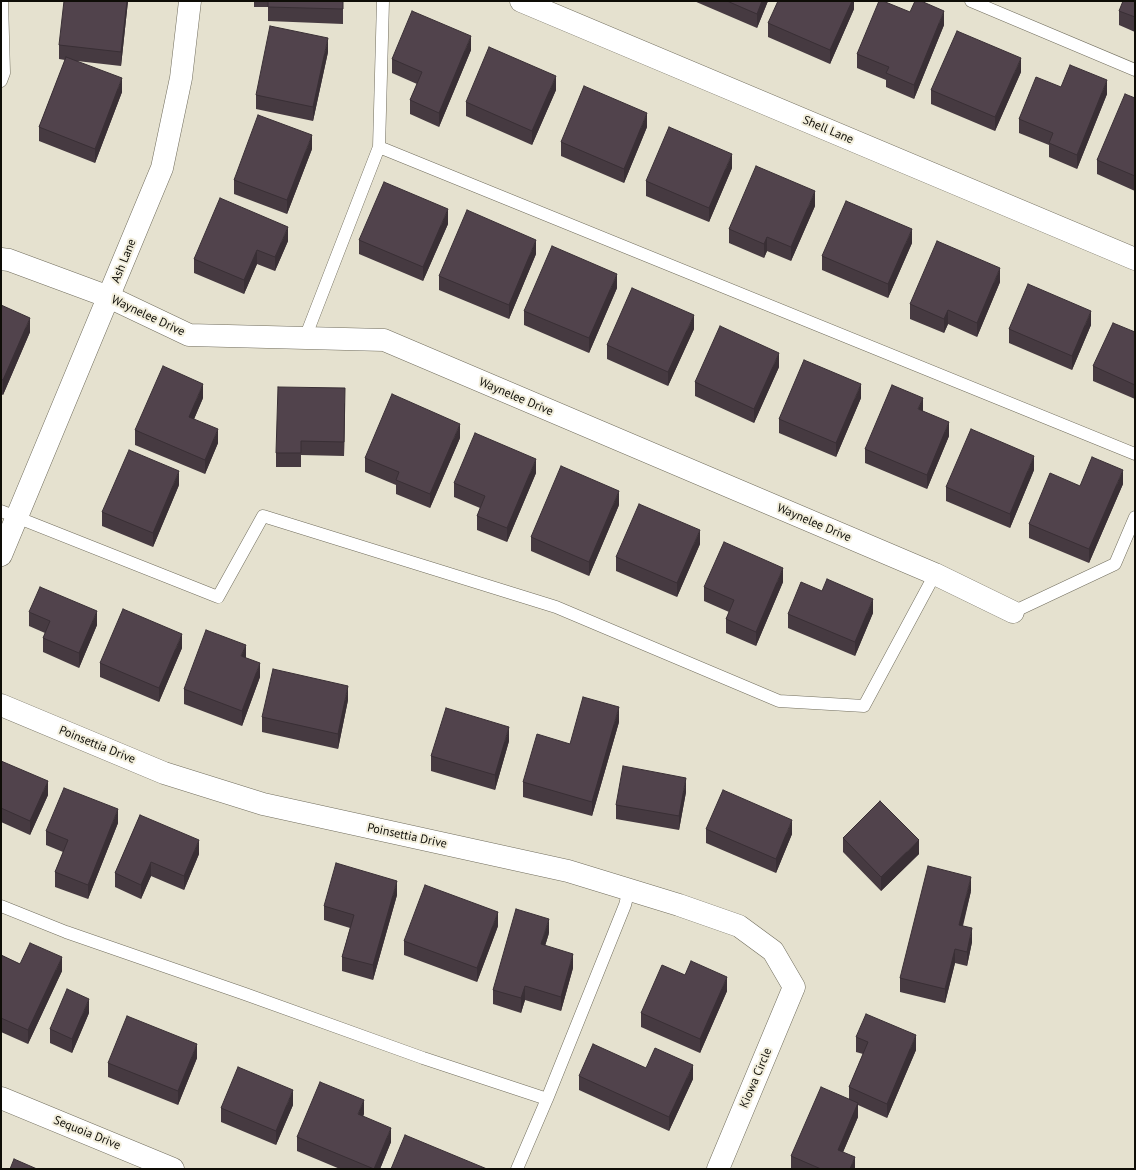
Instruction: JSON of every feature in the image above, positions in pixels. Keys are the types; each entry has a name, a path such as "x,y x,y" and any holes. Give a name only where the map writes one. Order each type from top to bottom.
{"street":[{"name":"Ash Lane","path":"1,555 9,515 109,297 162,168 181,78 190,1"},
{"name":"Shell Lane","path":"521,1 1135,259"},
{"name":"Waynelee Drive","path":"1,259 9,260 109,297 189,335 384,340 935,574 1013,612"},
{"name":"Poinsettia Drive","path":"1,705 164,773 263,804 568,871 679,905 739,926 773,950 794,987"},
{"name":"Kiowa Circle","path":"718,1169 794,987"},
{"name":"Sequoia Drive","path":"1,1098 173,1169"}],"lane":[{"path":"1,81 4,73 2,1"},
{"path":"305,338 379,147 383,1"},
{"path":"971,1 1135,70"},
{"path":"379,147 1135,454"},
{"path":"9,515 218,597 264,516 556,607 780,701 864,706 935,574"},
{"path":"1013,612 1115,564 1135,518"},
{"path":"517,1169 547,1099 625,905 629,890"},
{"path":"1,906 66,932 423,1058 547,1099"}],"building":[{"path":"64,1 127,1 121,52 59,45"},
{"path":"268,1 343,1 343,9 268,7"},
{"path":"727,1 762,1 757,14"},
{"path":"778,1 852,1 830,50 768,23"},
{"path":"879,1 883,1 910,12 915,1 921,1 944,11 914,85 886,73 889,67 857,54"},
{"path":"1123,1 1135,1 1135,17 1119,11"},
{"path":"412,11 471,36 439,113 410,100 422,72 392,59"},
{"path":"270,26 328,38 313,107 256,95"},
{"path":"957,31 1021,58 995,117 931,90"},
{"path":"489,47 556,76 532,131 466,102"},
{"path":"66,57 122,78 95,149 39,127"},
{"path":"1070,65 1107,80 1077,155 1049,143 1053,133 1019,119 1036,77 1061,87"},
{"path":"584,86 647,113 624,169 561,142"},
{"path":"1125,94 1135,98 1135,176 1097,160"},
{"path":"258,115 312,135 287,200 234,180"},
{"path":"669,127 732,154 709,208 646,181"},
{"path":"756,166 815,191 791,247 767,237 764,244 729,229"},
{"path":"384,182 448,209 423,267 359,240"},
{"path":"220,198 288,227 275,257 257,250 244,280 194,259"},
{"path":"846,201 912,229 888,284 822,256"},
{"path":"467,210 536,240 509,305 439,276"},
{"path":"937,241 1000,268 977,323 948,310 944,319 910,304"},
{"path":"552,246 617,274 589,338 524,311"},
{"path":"1028,284 1091,311 1072,356 1009,329"},
{"path":"632,288 694,315 668,372 607,345"},
{"path":"1,305 30,318 3,380 1,379"},
{"path":"1113,323 1135,332 1135,385 1093,366"},
{"path":"720,326 779,353 754,409 695,382"},
{"path":"804,360 861,384 836,443 779,419"},
{"path":"163,366 203,384 189,417 218,429 205,460 135,430"},
{"path":"892,385 923,398 918,409 949,422 927,475 865,449"},
{"path":"278,387 345,388 344,442 301,441 301,453 276,453"},
{"path":"392,394 460,424 430,494 396,480 399,472 365,458"},
{"path":"971,429 1034,456 1010,514 946,487"},
{"path":"475,433 536,459 507,528 477,516 485,496 454,483"},
{"path":"129,450 179,471 153,533 102,512"},
{"path":"1092,457 1123,470 1089,549 1029,524 1050,473 1080,486"},
{"path":"561,466 619,491 589,562 531,537"},
{"path":"639,504 700,530 677,583 616,557"},
{"path":"724,542 783,568 756,632 726,619 734,600 704,587"},
{"path":"827,579 873,599 855,642 788,614 801,582 822,591"},
{"path":"40,587 97,611 79,653 43,638 50,621 29,612"},
{"path":"123,609 182,634 159,688 100,663"},
{"path":"206,630 246,645 241,656 260,663 242,711 184,689"},
{"path":"273,669 348,686 338,734 262,717"},
{"path":"583,697 619,707 592,802 523,782 537,734 570,744"},
{"path":"446,708 509,727 495,775 431,756"},
{"path":"1,761 48,781 30,821 1,808"},
{"path":"623,766 686,778 679,816 616,805"},
{"path":"64,788 118,809 88,885 55,872 68,840 46,831"},
{"path":"723,790 792,820 776,859 706,829"},
{"path":"880,801 919,840 881,877 843,838"},
{"path":"140,815 199,840 184,876 151,862 141,885 115,873"},
{"path":"336,863 397,881 373,965 342,957 354,915 324,906"},
{"path":"928,866 971,877 959,925 972,928 967,952 955,949 945,989 900,978"},
{"path":"425,885 498,912 477,968 404,941"},
{"path":"516,909 549,919 541,944 573,954 561,997 525,986 521,998 493,990"},
{"path":"30,943 62,957 28,1030 1,1018 1,955 20,964"},
{"path":"691,961 727,977 700,1039 641,1013 662,965 685,975"},
{"path":"67,989 89,999 72,1039 50,1029"},
{"path":"866,1014 916,1035 887,1104 849,1087 868,1042 856,1037"},
{"path":"127,1016 197,1044 178,1091 108,1063"},
{"path":"593,1044 646,1068 655,1048 693,1065 669,1117 579,1076"},
{"path":"238,1067 293,1090 276,1131 221,1108"},
{"path":"320,1082 364,1100 358,1114 391,1128 374,1169 297,1137"},
{"path":"821,1087 858,1103 838,1150 855,1157 850,1169 821,1169 791,1156"},
{"path":"405,1135 487,1169 391,1169"},
{"path":"14,1159 37,1169 10,1169"}]}
